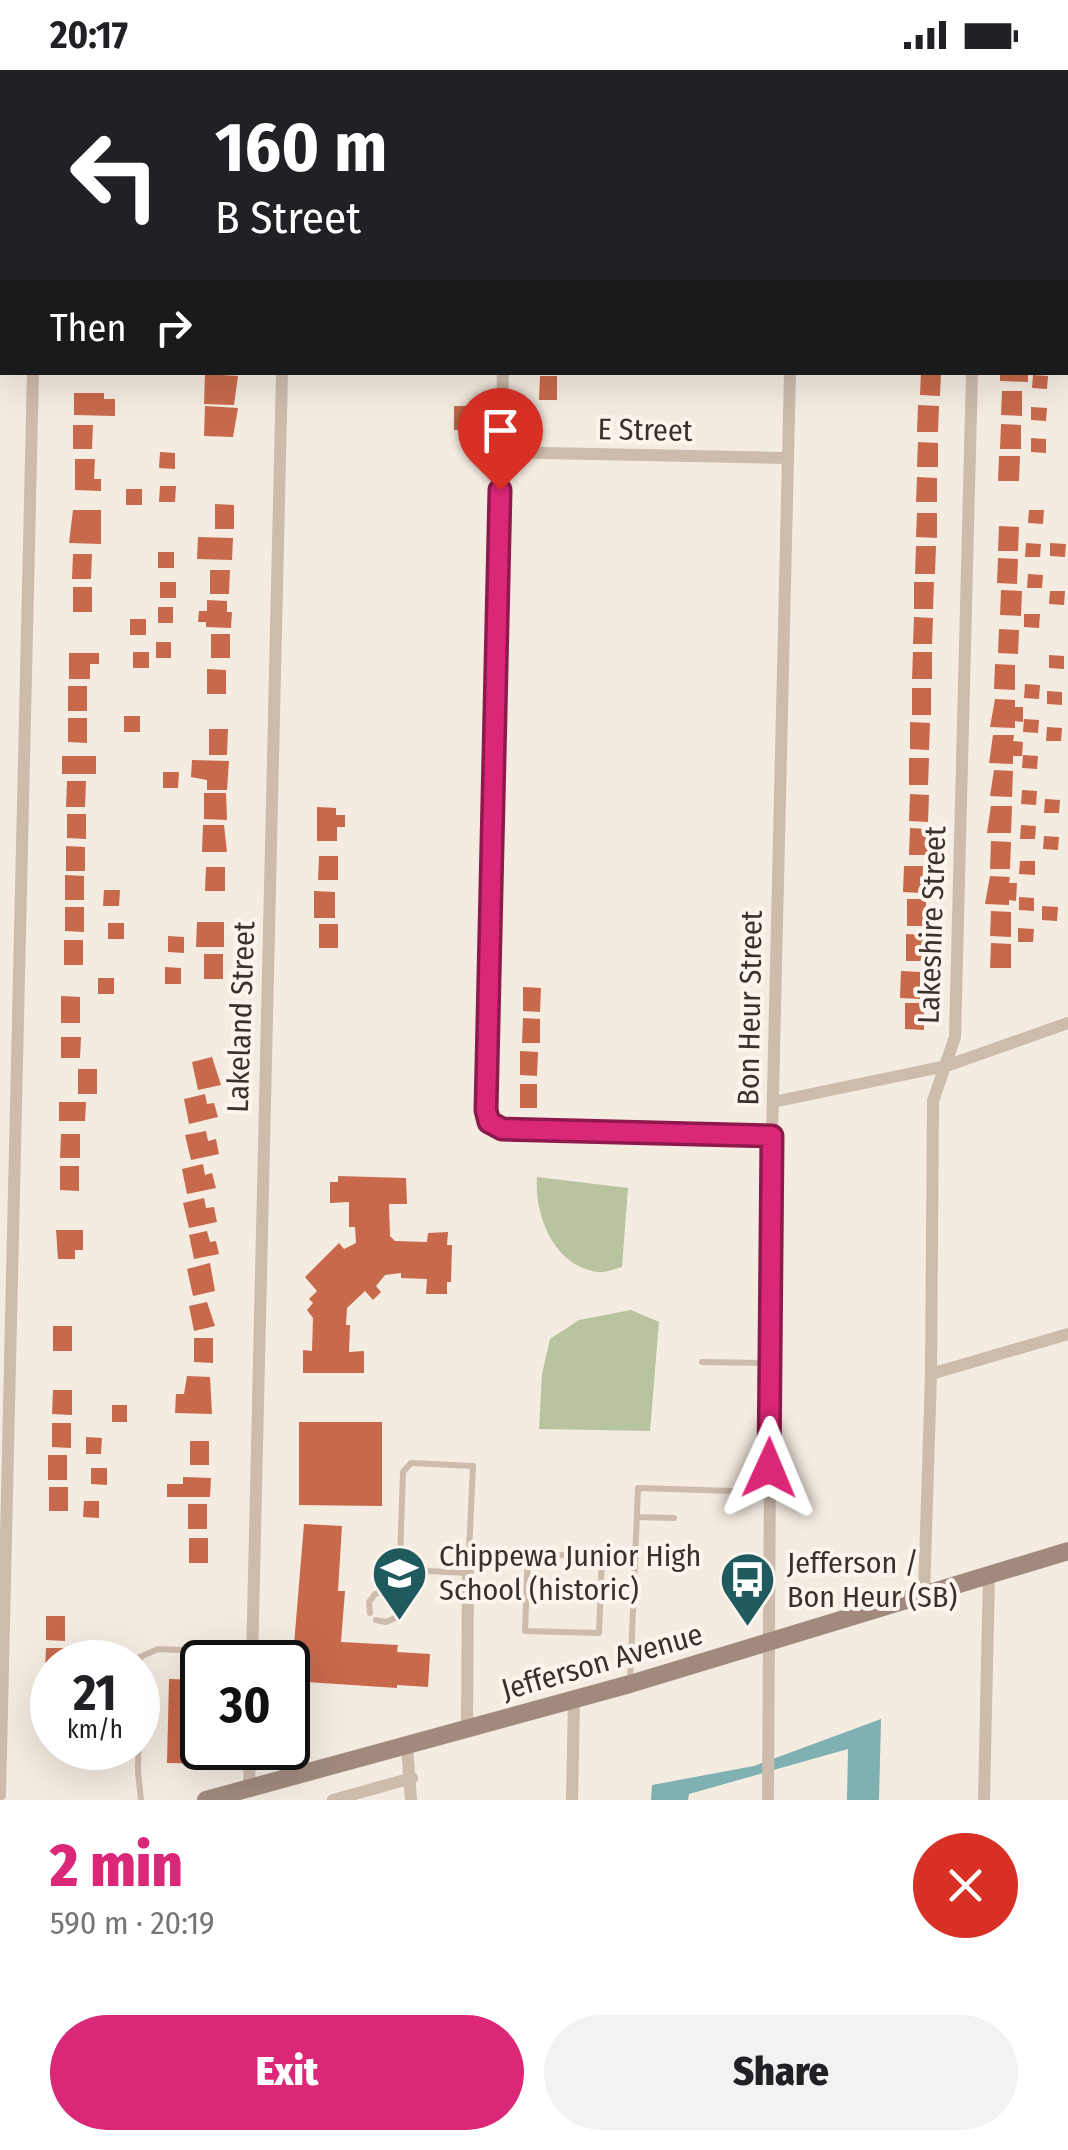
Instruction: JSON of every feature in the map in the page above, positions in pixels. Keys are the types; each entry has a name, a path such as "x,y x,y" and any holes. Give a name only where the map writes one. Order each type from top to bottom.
{"main road":[{"name":"Jefferson Avenue","path":"206,1800 630,1684 1068,1551"}],"street":[{"path":"0,1795 33,375"},
{"name":"Lakeland Street","path":"253,1640 282,375"},
{"path":"504,375 485,1100 489,1122 502,1129 516,1130 772,1136"},
{"name":"Bon Heur Street","path":"768,1800 772,1136 790,375"},
{"name":"Lakeshire Street","path":"924,1595 933,1100 955,1037 972,375"},
{"name":"E Street","path":"502,452 787,458"},
{"path":"773,1102 946,1066 1068,1023"},
{"path":"931,1374 1068,1334"},
{"path":"467,1728 468,1574"},
{"path":"984,1800 989,1575"},
{"path":"572,1800 574,1700"},
{"path":"407,1746 412,1800"},
{"path":"249,1770 249,1788"},
{"path":"333,1800 412,1778"}],"lane":[{"path":"702,1362 770,1364"},
{"path":"410,1463 472,1466 468,1574 407,1570 400,1560 402,1472 410,1463"},
{"path":"630,1684 638,1488 733,1491"},
{"path":"637,1518 674,1518"},
{"path":"469,1550 528,1553 602,1557 600,1633 525,1631 528,1553"},
{"path":"376,1620 386,1622 395,1618 400,1609 395,1595 407,1570"},
{"path":"370,1612 369,1602 375,1594 386,1591 395,1595"},
{"path":"141,1800 140,1657 158,1649 180,1650"}],"green space":[{"path":"537,1177 628,1188 622,1267 601,1272 583,1268 559,1250 543,1222"},
{"path":"631,1310 659,1322 650,1431 539,1429 542,1374 550,1339 579,1320"}],"water":[{"path":"881,1719 879,1800 847,1800 848,1749 689,1794 688,1800 651,1800 652,1785 754,1766"}],"building":[{"path":"205,375 238,376 234,405 204,404"},
{"path":"921,375 941,375 940,396 920,395"},
{"path":"1000,375 1028,375 1028,382 1000,381"},
{"path":"1033,375 1048,376 1047,389 1032,388"},
{"path":"540,376 557,376 557,400 539,400"},
{"path":"1002,391 1022,391 1022,416 1001,415"},
{"path":"74,393 104,393 104,399 115,399 115,416 74,415"},
{"path":"918,405 939,406 938,432 917,432"},
{"path":"205,406 238,408 233,437 204,436"},
{"path":"454,406 471,406 471,430 454,430"},
{"path":"1031,407 1047,408 1046,421 1031,420"},
{"path":"1001,424 1021,425 1021,449 1000,449"},
{"path":"73,425 93,425 92,449 73,449"},
{"path":"1031,438 1046,439 1046,453 1031,452"},
{"path":"918,442 938,443 938,467 917,467"},
{"path":"160,452 175,453 175,469 159,468"},
{"path":"999,456 1020,456 1019,481 998,481"},
{"path":"75,459 95,459 94,479 101,479 101,491 75,490"},
{"path":"917,477 937,478 937,502 916,502"},
{"path":"160,486 176,486 175,502 159,502"},
{"path":"126,489 142,489 142,505 126,505"},
{"path":"215,504 234,505 234,529 215,529"},
{"path":"73,510 101,510 101,544 69,543"},
{"path":"1029,510 1044,510 1043,524 1028,523"},
{"path":"917,513 937,513 937,538 916,537"},
{"path":"999,526 1019,527 1018,551 998,551"},
{"path":"198,537 233,538 232,560 197,559"},
{"path":"1026,543 1041,544 1040,557 1025,557"},
{"path":"1050,543 1066,544 1065,557 1050,556"},
{"path":"916,546 936,546 935,574 915,574"},
{"path":"158,552 174,552 174,568 158,568"},
{"path":"73,554 92,554 91,579 72,579"},
{"path":"998,558 1018,559 1017,584 997,583"},
{"path":"210,570 230,570 229,594 210,594"},
{"path":"1028,574 1043,575 1042,588 1027,588"},
{"path":"160,582 176,582 176,598 160,598"},
{"path":"914,582 934,582 933,609 914,609"},
{"path":"73,587 92,587 92,612 73,612"},
{"path":"1001,590 1022,591 1021,616 1000,615"},
{"path":"1050,591 1065,591 1064,605 1049,604"},
{"path":"207,600 227,601 227,612 232,612 231,628 206,627 206,622 198,622 199,611 207,611"},
{"path":"158,607 173,607 173,623 158,623"},
{"path":"1024,614 1040,614 1039,628 1024,627"},
{"path":"914,617 933,618 932,644 913,644"},
{"path":"130,619 146,619 146,635 130,635"},
{"path":"999,629 1019,630 1018,654 998,653"},
{"path":"211,634 230,634 230,658 211,658"},
{"path":"156,642 171,642 171,658 156,658"},
{"path":"133,652 149,652 149,668 133,668"},
{"path":"913,652 932,652 932,679 912,679"},
{"path":"69,653 99,653 99,664 90,664 90,679 69,679"},
{"path":"1049,655 1064,656 1064,669 1049,668"},
{"path":"995,664 1015,665 1015,690 994,689"},
{"path":"207,669 226,670 226,694 207,694"},
{"path":"1025,684 1040,685 1039,699 1024,698"},
{"path":"68,686 87,686 87,711 68,711"},
{"path":"912,688 931,688 931,715 912,715"},
{"path":"1047,691 1062,692 1062,705 1047,704"},
{"path":"995,699 1015,700 1015,707 1023,707 1023,722 1015,721 1015,728 990,727"},
{"path":"124,716 140,716 140,732 124,732"},
{"path":"68,718 87,718 87,743 68,742"},
{"path":"1024,719 1039,720 1038,733 1023,732"},
{"path":"910,722 930,723 929,750 910,749"},
{"path":"1047,727 1062,728 1061,741 1046,741"},
{"path":"209,729 228,729 227,755 209,755"},
{"path":"993,735 1014,735 1013,741 1023,742 1022,756 1013,756 1013,764 989,763"},
{"path":"1023,755 1038,756 1037,769 1022,768"},
{"path":"62,756 96,756 96,774 62,774"},
{"path":"909,758 929,758 928,785 909,785"},
{"path":"192,760 229,761 227,790 207,790 207,780 191,777"},
{"path":"994,770 1013,771 1012,797 990,796"},
{"path":"163,772 179,772 178,788 163,788"},
{"path":"67,781 86,781 85,807 66,807"},
{"path":"1022,790 1037,791 1036,805 1021,804"},
{"path":"204,793 226,793 227,820 204,819"},
{"path":"910,794 929,795 928,822 909,821"},
{"path":"1045,799 1060,800 1059,813 1044,813"},
{"path":"991,806 1012,806 1011,833 987,833"},
{"path":"317,807 336,808 336,815 345,815 345,827 337,827 337,841 317,841"},
{"path":"67,814 86,814 86,839 67,838"},
{"path":"203,825 224,825 227,852 202,852"},
{"path":"1021,825 1036,826 1035,839 1020,839"},
{"path":"910,828 929,829 928,855 909,855"},
{"path":"1044,836 1059,837 1058,850 1043,849"},
{"path":"991,841 1011,842 1010,869 990,869"},
{"path":"66,846 85,847 85,871 66,871"},
{"path":"319,856 338,856 338,880 318,880"},
{"path":"1020,861 1035,861 1035,875 1019,874"},
{"path":"904,866 923,866 922,893 903,892"},
{"path":"206,867 225,867 225,891 205,891"},
{"path":"65,875 84,876 84,900 65,900"},
{"path":"990,876 1010,877 1009,883 1017,883 1016,901 1009,900 1009,905 985,904"},
{"path":"104,890 120,890 119,906 103,906"},
{"path":"314,891 335,892 335,918 314,918"},
{"path":"1019,897 1034,898 1034,911 1019,910"},
{"path":"907,899 926,899 926,926 907,926"},
{"path":"1042,906 1058,907 1057,921 1042,920"},
{"path":"65,907 84,907 84,932 65,931"},
{"path":"991,911 1011,912 1011,937 990,936"},
{"path":"197,922 224,922 224,947 196,947"},
{"path":"108,923 124,923 124,939 108,939"},
{"path":"319,924 338,924 338,948 319,948"},
{"path":"1018,928 1034,929 1033,942 1018,942"},
{"path":"906,934 926,935 925,961 906,961"},
{"path":"168,936 184,937 184,953 168,952"},
{"path":"64,940 83,940 83,965 64,965"},
{"path":"991,943 1011,944 1011,968 990,968"},
{"path":"204,954 223,954 223,979 204,979"},
{"path":"165,967 181,968 181,984 165,984"},
{"path":"901,971 920,972 920,999 900,998"},
{"path":"98,978 114,978 114,994 98,994"},
{"path":"523,987 541,988 540,1012 523,1011"},
{"path":"61,996 80,997 80,1023 61,1023"},
{"path":"905,1003 924,1003 924,1030 905,1029"},
{"path":"523,1018 540,1019 540,1043 522,1043"},
{"path":"61,1037 81,1037 80,1058 61,1058"},
{"path":"520,1051 538,1052 537,1076 520,1075"},
{"path":"212,1057 221,1085 198,1090 192,1062"},
{"path":"78,1069 97,1069 97,1094 78,1094"},
{"path":"520,1084 537,1084 537,1108 520,1108"},
{"path":"205,1094 207,1104 214,1103 218,1117 189,1124 184,1099"},
{"path":"59,1102 86,1102 85,1121 59,1121"},
{"path":"206,1131 208,1141 216,1139 219,1154 191,1160 185,1135"},
{"path":"61,1134 80,1134 80,1158 60,1158"},
{"path":"203,1164 205,1175 212,1173 216,1188 187,1194 182,1169"},
{"path":"60,1166 79,1166 79,1191 60,1190"},
{"path":"338,1176 406,1178 407,1204 389,1204 390,1236 395,1241 427,1242 428,1233 448,1232 447,1245 452,1245 451,1282 447,1282 447,1294 426,1294 427,1279 401,1278 401,1273 385,1275 376,1286 381,1292 373,1300 365,1291 347,1308 349,1352 364,1351 364,1373 303,1373 303,1350 312,1351 313,1318 307,1310 313,1303 309,1299 317,1291 305,1277 339,1243 344,1249 356,1243 355,1227 349,1227 349,1202 330,1203 330,1182 338,1182"},
{"path":"204,1198 206,1208 214,1207 217,1222 189,1228 183,1203"},
{"path":"56,1230 83,1230 83,1250 75,1250 75,1259 58,1259"},
{"path":"207,1231 210,1242 216,1241 219,1254 194,1259 189,1235"},
{"path":"210,1263 215,1291 193,1296 187,1269"},
{"path":"207,1302 215,1326 194,1331 189,1306"},
{"path":"53,1326 72,1326 72,1351 53,1351"},
{"path":"194,1338 213,1338 213,1363 194,1362"},
{"path":"187,1376 210,1377 212,1414 175,1413 176,1394 184,1394"},
{"path":"53,1390 72,1390 72,1415 52,1414"},
{"path":"112,1405 127,1405 127,1422 112,1422"},
{"path":"299,1422 382,1422 382,1506 299,1505"},
{"path":"52,1423 71,1423 71,1448 52,1447"},
{"path":"86,1437 102,1438 101,1454 86,1454"},
{"path":"190,1441 209,1441 209,1465 190,1465"},
{"path":"48,1455 67,1455 67,1480 48,1480"},
{"path":"91,1468 107,1468 107,1485 91,1484"},
{"path":"183,1477 211,1478 210,1497 167,1497 167,1484 183,1484"},
{"path":"49,1487 68,1487 68,1511 49,1511"},
{"path":"84,1501 99,1501 99,1518 83,1517"},
{"path":"188,1504 207,1504 207,1529 188,1529"},
{"path":"304,1524 342,1526 338,1591 345,1591 341,1642 398,1645 397,1652 430,1654 428,1687 310,1682 310,1640 294,1640"},
{"path":"189,1538 208,1538 208,1563 189,1563"},
{"path":"46,1616 65,1616 65,1640 46,1640"},
{"path":"169,1679 180,1679 180,1763 167,1763"}],"place":[{"name":"Chippewa Junior High School (historic)","path":"400,1622"},
{"name":"Jefferson / Bon Heur (SB)","path":"748,1629"}],"route":[{"path":"500,490 486,1110 489,1122 502,1129 772,1136 769,1468"}]}
